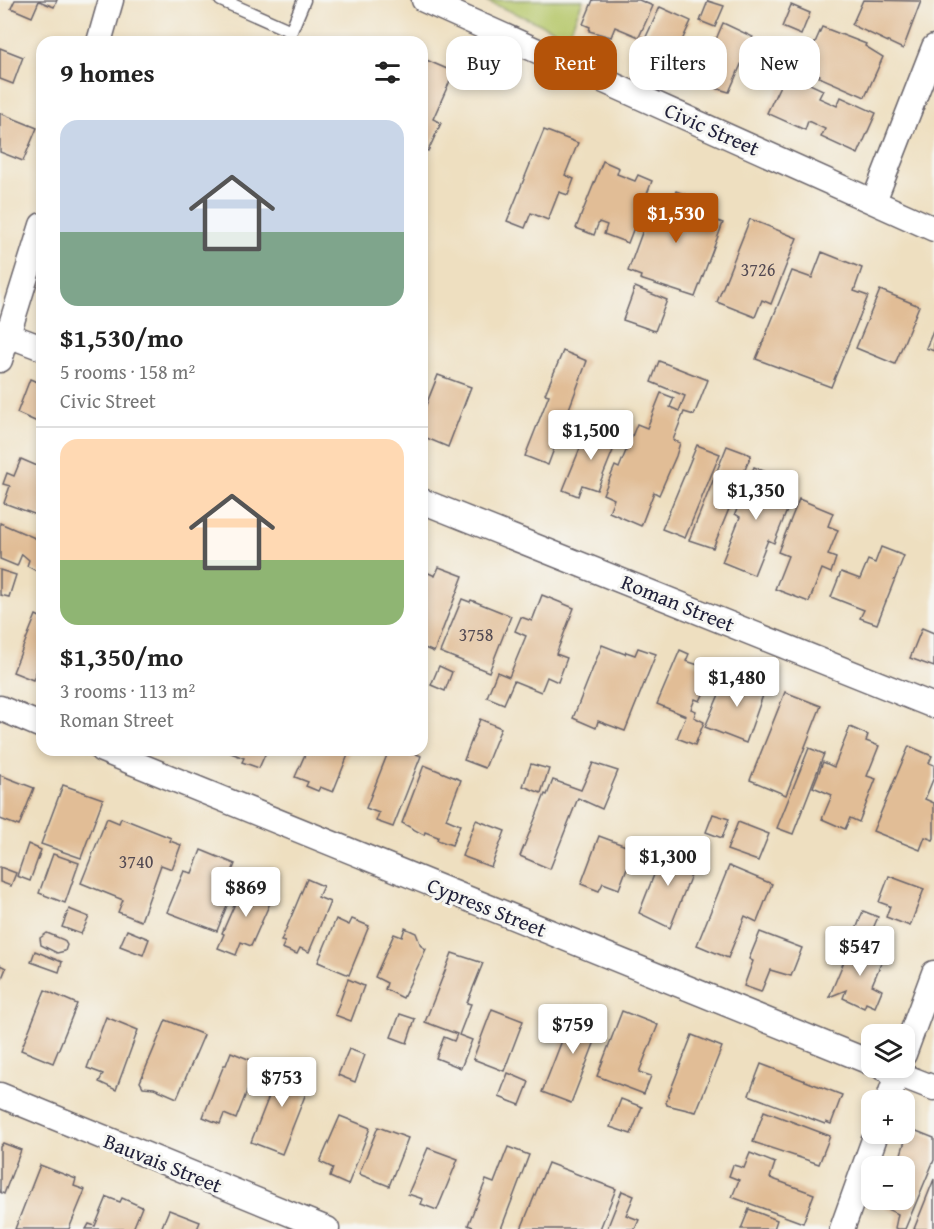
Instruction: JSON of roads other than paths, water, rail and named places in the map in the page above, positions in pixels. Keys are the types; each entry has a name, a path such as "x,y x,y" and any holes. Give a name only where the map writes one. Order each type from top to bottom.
{"street":[{"path":"101,36 111,0"},
{"name":"Civic Street","path":"424,0 934,229"},
{"path":"874,201 934,47"},
{"path":"0,360 4,333 36,242"},
{"path":"4,333 36,346"},
{"name":"Roman Street","path":"428,503 934,706"},
{"path":"0,708 36,723"},
{"name":"Cypress Street","path":"117,756 861,1059"},
{"path":"913,1024 934,973"},
{"path":"915,1077 934,1088"},
{"name":"Bauvais Street","path":"0,1095 183,1172 327,1229"},
{"path":"842,1229 872,1144"}],"lane":[{"path":"220,0 291,31 304,0"}]}
